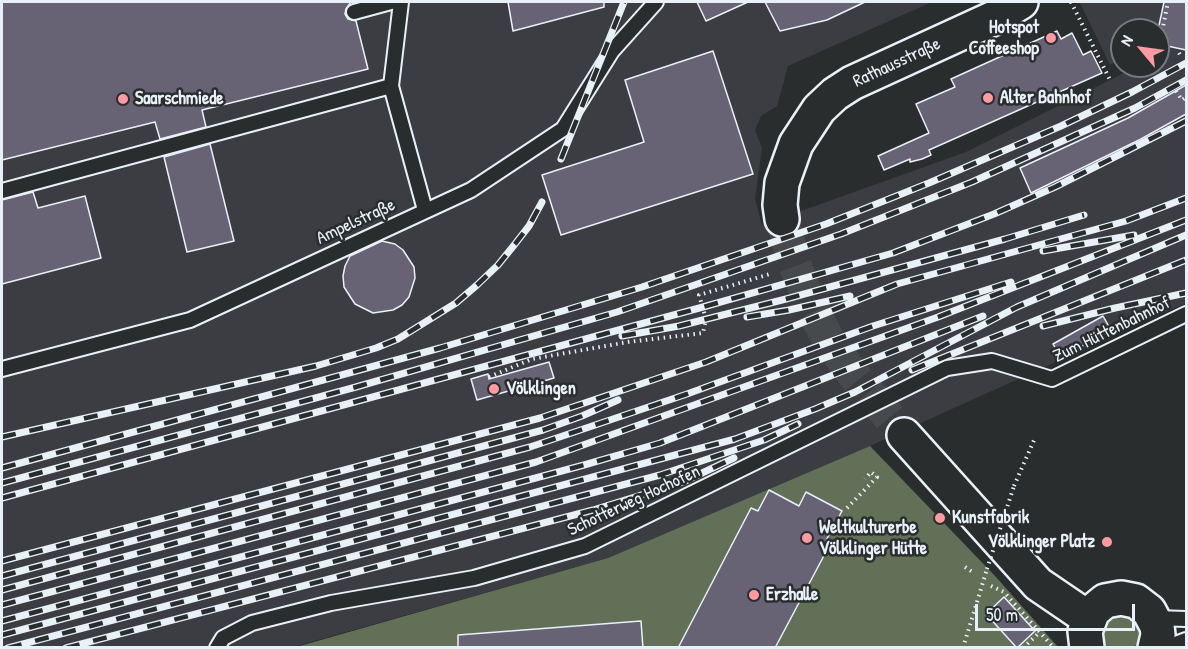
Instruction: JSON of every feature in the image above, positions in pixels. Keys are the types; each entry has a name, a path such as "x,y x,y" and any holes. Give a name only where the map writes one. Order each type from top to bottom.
{"main road":[{"name":"Rathausstraße","path":"782,219 780,205 782,183 796,144 819,109 835,94 852,83 996,17 1021,2"},
{"path":"904,435 1038,584 1088,633"},
{"path":"1088,633 1093,611 1105,601 1121,598 1129,598 1143,605 1154,632"}],"lane":[{"path":"354,12 391,2"},
{"path":"401,2 391,86 425,210"},
{"path":"640,19 647,2"},
{"name":"Ampelstraße","path":"2,369 190,320 471,190 563,129 612,51 656,2"},
{"path":"2,191 391,86"},
{"name":"Zum Hüttenbahnhof","path":"1053,379 1186,314"},
{"name":"Schotterweg Hochofen","path":"217,648 223,638 252,623 332,603 474,578 585,546 947,368 992,361 1053,379"},
{"path":"1154,632 1186,619"},
{"path":"1165,648 1186,640"}],"path":[{"path":"1071,2 1110,80"},
{"path":"1164,18 1168,2"},
{"path":"1176,91 1182,100 1186,97"},
{"path":"489,376 532,359 628,342 703,333 706,319 699,295 770,274"},
{"path":"963,648 1014,486 1035,438"},
{"path":"865,479 877,467"},
{"path":"847,508 877,477 871,472"},
{"path":"965,567 974,573"},
{"path":"991,586 1004,592 1054,648"},
{"path":"1023,648 1040,632"}],"shaded area":[{"path":"2,2 932,2 788,66 777,106 761,116 755,130 762,148 755,199 762,225 966,152 1114,78 1170,78 1170,18 1110,18 1110,65 1080,3 1186,2 1186,303 870,446 608,558 293,647 2,647"}],"green space":[{"name":"Weltkulturerbe Völklinger Hütte","path":"870,446 996,577 1058,647 293,648 608,558"},
{"path":"1123,614 1130,617 1139,628 1138,643 1134,647 1107,647 1101,639 1103,624 1115,615"}],"building":[{"name":"Saarschmiede","path":"2,2 351,2 345,14 348,19 356,21 368,69 202,110 206,127 160,139 155,122 2,160"},
{"path":"508,2 604,2 604,7 513,31"},
{"path":"697,2 748,2 706,21"},
{"path":"765,2 865,2 827,20 780,31"},
{"path":"1164,2 1186,2 1186,50 1170,47 1170,18 1161,18"},
{"name":"Alter Bahnhof","path":"1057,31 1061,39 1072,33 1083,55 1091,51 1102,73 929,150 931,155 910,162 910,159 884,170 878,156 929,133 916,104 955,87 951,79"},
{"path":"713,51 753,174 561,235 542,175 644,142 625,80"},
{"path":"1186,85 1186,114 1141,139 1031,193 1020,168 1128,118"},
{"path":"210,144 234,241 187,252 164,157"},
{"path":"33,192 38,208 85,196 101,258 2,284 2,200"},
{"path":"382,241 395,244 403,250 414,267 415,278 409,297 402,305 393,310 373,313 355,304 344,287 343,276 350,256"},
{"path":"1103,316 1111,330 1061,358 1053,344"},
{"name":"Völklingen","path":"549,362 554,378 477,400 471,379 488,374 489,379"},
{"name":"Erzhalle","path":"769,490 799,506 806,492 842,511 823,546 828,548 775,648 678,648 751,508 758,511"},
{"path":"1004,597 1035,631 1017,648 986,614"},
{"path":"641,621 643,648 458,648 458,635"}],"tunnel":[{"path":"782,219 795,265 811,306 828,339 849,369 904,435"}],"railway":[{"path":"561,159 624,2"},
{"path":"2,468 440,348 642,287 826,224 929,183 1061,126 1186,63"},
{"path":"2,483 356,387 617,312 841,234 972,182 1135,108 1186,80"},
{"path":"2,498 893,253 994,214 1055,187 1186,121"},
{"path":"2,561 540,418 706,362 897,284 1126,221 1186,198"},
{"path":"2,437 316,366 398,339 456,303 477,285 498,265 515,244 529,226 542,202"},
{"path":"622,336 679,326 786,299 1084,215"},
{"path":"2,605 536,462 938,317 1186,220"},
{"path":"1043,251 1134,235"},
{"path":"2,635 735,439 855,392 1017,307 1186,235"},
{"path":"912,370 1186,260"},
{"path":"2,590 530,447 687,394 873,326 1011,282"},
{"path":"1043,326 1186,293"},
{"path":"747,317 850,296"},
{"path":"2,621 660,443 983,316"},
{"path":"2,576 543,430 618,400"},
{"path":"8,648 660,475 764,440 798,424"},
{"path":"66,648 593,510 683,482 734,458"}],"place":[{"name":"Hotspot Coffeeshop","path":"1051,38"},
{"name":"Alter Bahnhof","path":"988,98"},
{"name":"Saarschmiede","path":"123,99"},
{"name":"Völklingen","path":"494,389"},
{"name":"Kunstfabrik","path":"940,518"},
{"name":"Weltkulturerbe Völklinger Hütte","path":"807,538"},
{"name":"Völklinger Platz","path":"1107,542"},
{"name":"Erzhalle","path":"754,595"}]}
